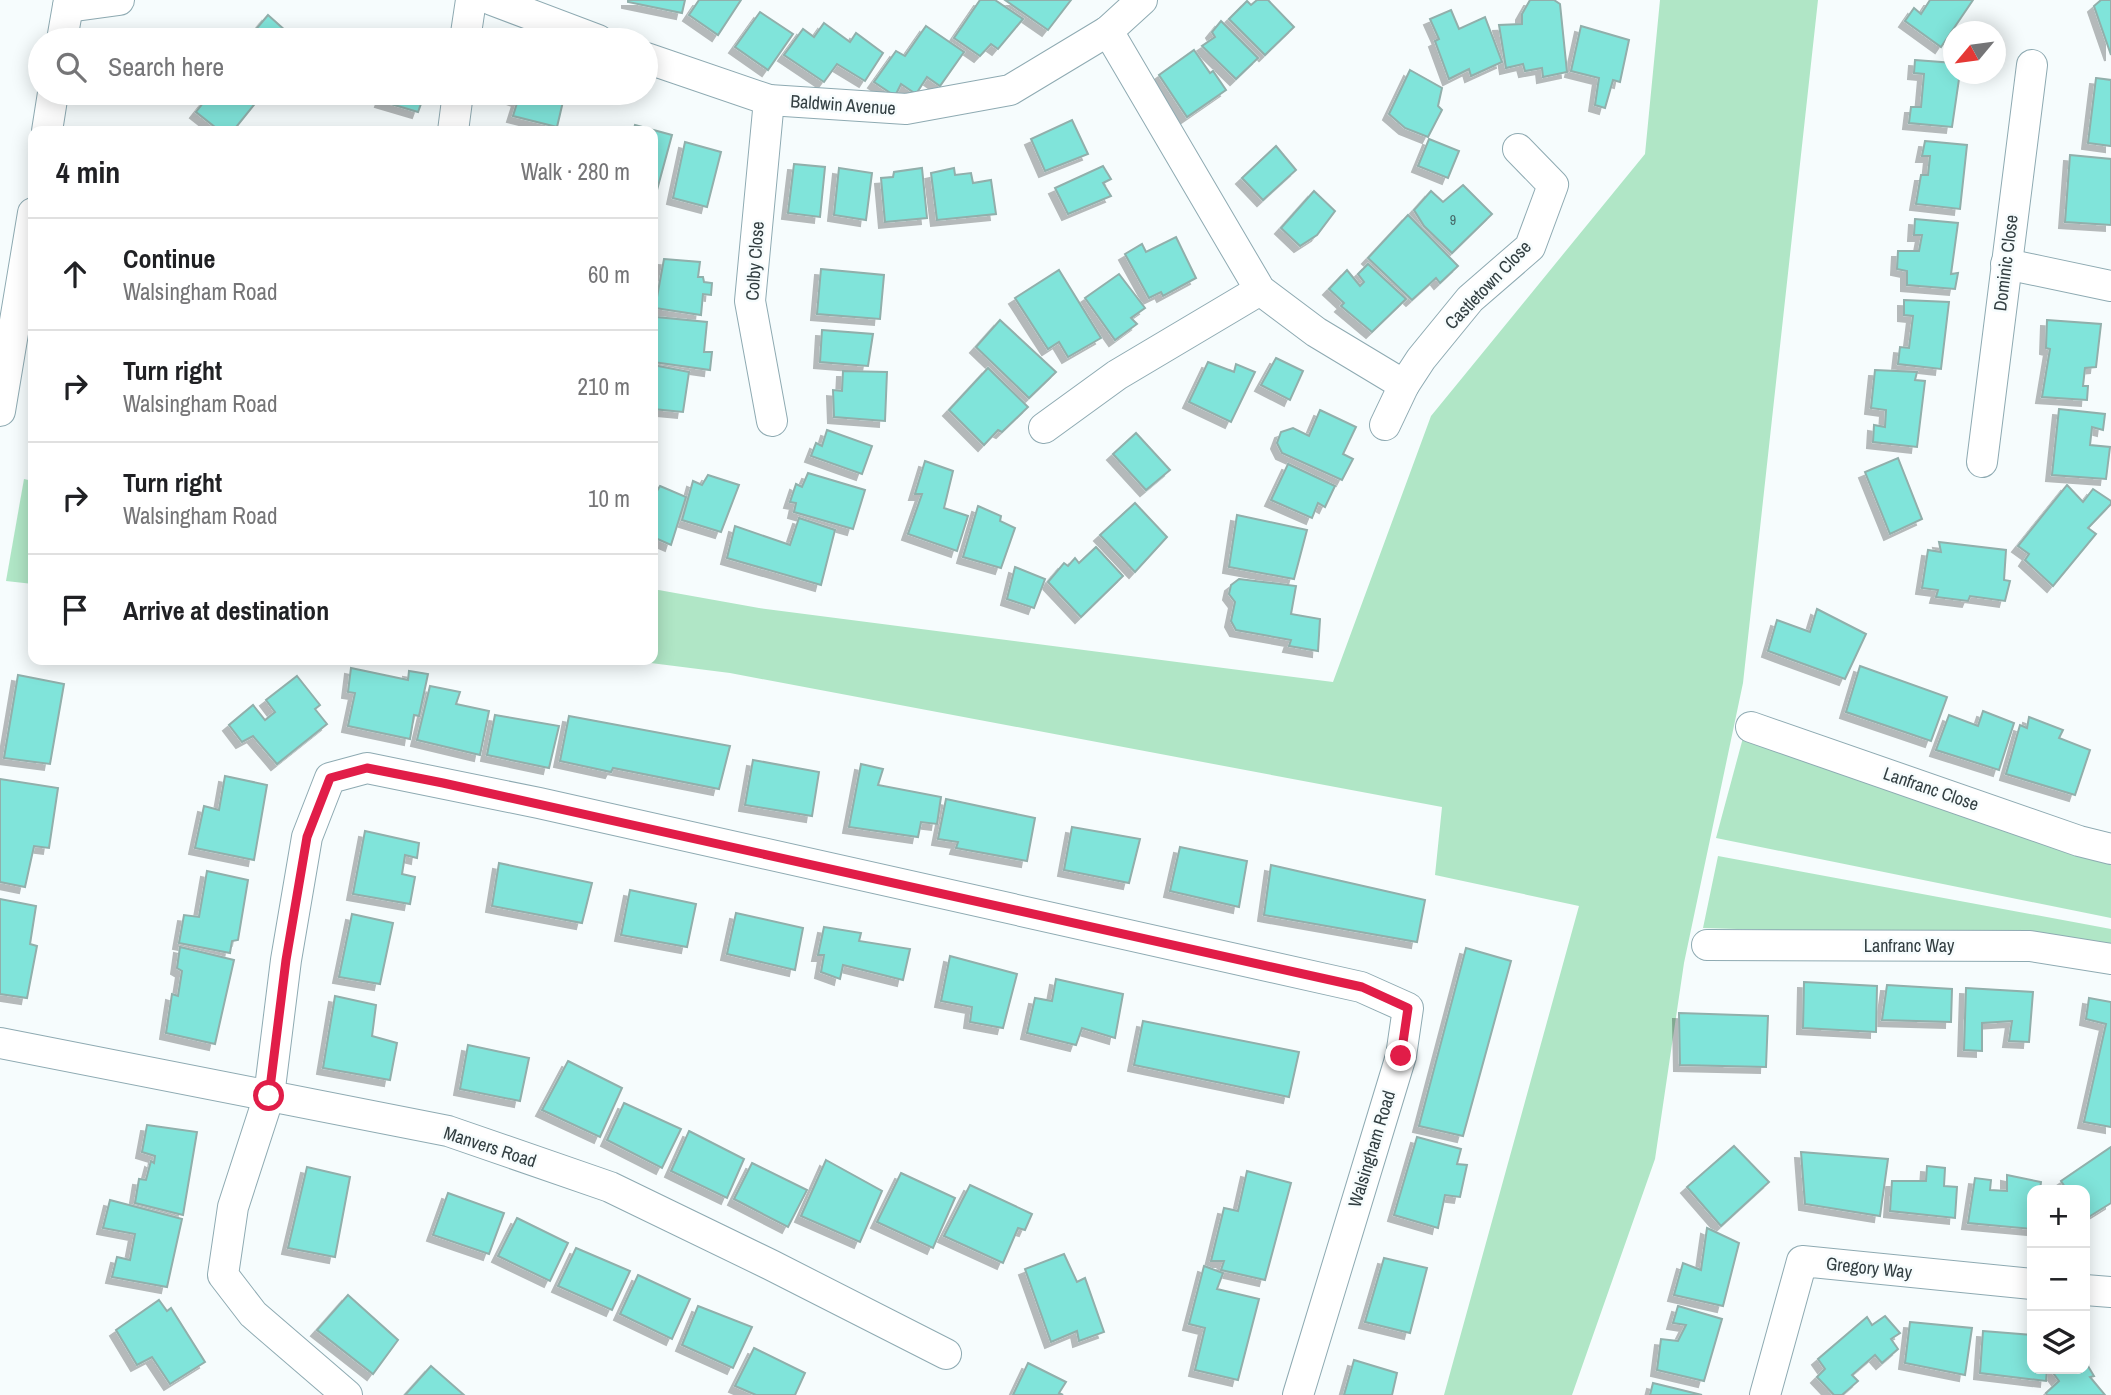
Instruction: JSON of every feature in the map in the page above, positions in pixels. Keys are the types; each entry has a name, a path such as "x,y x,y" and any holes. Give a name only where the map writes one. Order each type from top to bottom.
{"street":[{"path":"64,28 69,3 119,0"},
{"path":"468,28 471,0"},
{"path":"492,0 566,28"},
{"name":"Baldwin Avenue","path":"658,62 769,100 906,109 1010,90 1108,31 1142,0"},
{"path":"1108,31 1260,290 1316,332 1404,385"},
{"name":"Dominic Close","path":"1982,462 2032,65"},
{"name":"Colby Close","path":"769,100 750,301 772,421"},
{"path":"48,126 51,105"},
{"path":"454,126 456,105"},
{"name":"Castletown Close","path":"1385,425 1404,385 1421,359 1470,299 1530,247 1553,185 1518,149"},
{"path":"0,411 28,243"},
{"path":"2006,264 2111,286"},
{"path":"1044,428 1117,375 1260,290"},
{"name":"Lanfranc Close","path":"1751,727 2079,841 2111,849"},
{"name":"Walsingham Road","path":"347,1395 253,1314 223,1275 233,1207 269,1096 286,960 307,837 330,778 367,768 539,803 1362,987 1408,1008 1401,1056 1298,1395"},
{"name":"Lanfranc Way","path":"1707,945 2029,946 2111,959"},
{"name":"Manvers Road","path":"0,1043 448,1131 610,1187 946,1354"},
{"name":"Gregory Way","path":"1765,1395 1802,1261 2027,1284"},
{"path":"2090,1290 2111,1292"}],"green space":[{"path":"1660,0 1818,0 1743,683 1684,963 1655,1159 1572,1395 1444,1395 1579,906 1435,875 1442,807 730,673 658,664 658,590 759,608 1333,682 1431,416 1645,154"},
{"path":"24,479 28,480 28,583 6,581"},
{"path":"1744,734 2111,861 2111,918 1716,838"},
{"path":"1718,856 2111,929 2111,945 1907,934 1703,928"}],"building":[{"path":"628,0 685,0 682,13"},
{"path":"699,0 741,0 718,35 689,15"},
{"path":"980,0 995,0 1023,19 998,49 991,44 980,56 954,38"},
{"path":"1005,0 1071,0 1048,30"},
{"path":"1257,0 1268,0 1294,27 1265,55 1229,19 1247,1 1251,5"},
{"path":"1530,0 1554,0 1560,4 1567,72 1543,77 1542,68 1525,71 1523,64 1506,68 1499,25 1522,24 1522,14"},
{"path":"1930,0 1973,0 1959,21 1943,21 1941,47 1905,21 1914,8 1921,14"},
{"path":"2101,0 2111,0 2111,55 2094,6"},
{"path":"1451,10 1459,29 1485,17 1502,62 1471,76 1469,69 1449,79 1435,41 1439,39 1430,19"},
{"path":"760,12 793,34 768,70 735,47"},
{"path":"268,15 283,28 257,28"},
{"path":"1221,21 1258,58 1236,79 1202,46 1215,37 1212,32"},
{"path":"824,23 850,42 856,33 883,53 865,81 837,64 824,82 784,55 803,29 814,37"},
{"path":"926,26 964,52 940,86 927,77 916,94 901,84 895,96 874,82 896,51 905,56"},
{"path":"1581,26 1629,40 1620,82 1613,80 1605,108 1595,105 1599,78 1571,71"},
{"path":"1194,50 1226,90 1187,117 1159,75"},
{"path":"1915,60 1943,62 1943,84 1958,84 1952,127 1909,123 1911,107 1921,107 1924,74 1914,73"},
{"path":"1410,70 1442,88 1438,106 1442,110 1428,137 1405,128 1389,114"},
{"path":"2096,78 2111,80 2111,146 2088,143"},
{"path":"202,105 254,105 237,126 214,126 196,112"},
{"path":"394,105 421,105 418,112"},
{"path":"516,105 562,105 557,126 513,116"},
{"path":"1072,120 1088,154 1045,171 1031,139"},
{"path":"658,131 672,135 658,186"},
{"path":"1429,139 1459,151 1448,178 1418,166"},
{"path":"1925,141 1967,145 1960,209 1916,204 1921,175 1928,175 1930,156 1922,156"},
{"path":"685,142 721,152 707,207 673,198"},
{"path":"1276,146 1296,170 1263,200 1242,178"},
{"path":"2070,155 2111,159 2111,225 2065,222"},
{"path":"794,164 825,167 820,217 788,213"},
{"path":"1103,166 1111,179 1103,183 1111,196 1068,214 1055,188"},
{"path":"839,168 872,173 866,220 834,215"},
{"path":"922,168 927,218 885,222 881,178 893,177 894,172"},
{"path":"954,168 955,175 971,173 973,183 991,180 996,214 937,220 931,173"},
{"path":"1463,185 1492,214 1452,253 1424,226 1414,210 1431,191 1443,202"},
{"path":"1314,191 1335,211 1317,235 1300,246 1281,228"},
{"path":"1408,215 1458,266 1440,283 1436,278 1412,300 1368,258"},
{"path":"1915,219 1958,223 1951,274 1958,273 1955,289 1907,285 1907,271 1897,269 1898,251 1919,251 1922,235 1914,235"},
{"path":"1176,237 1196,278 1163,296 1161,292 1149,298 1125,254 1142,244 1146,252"},
{"path":"664,259 700,262 698,277 703,277 704,282 712,283 711,295 703,294 701,315 658,308"},
{"path":"1368,264 1406,299 1372,332 1341,306 1344,303 1329,289 1347,270 1360,286 1364,282 1358,274"},
{"path":"821,269 884,275 880,319 817,314"},
{"path":"1059,270 1101,338 1068,357 1059,342 1048,349 1015,298"},
{"path":"1119,274 1145,308 1131,318 1137,324 1115,340 1085,298"},
{"path":"1904,300 1949,302 1941,369 1898,364 1900,347 1909,348 1913,316 1904,315"},
{"path":"658,317 707,322 704,352 712,352 710,370 658,363"},
{"path":"1000,320 1056,372 1029,398 976,347"},
{"path":"2047,320 2101,324 2096,367 2085,368 2083,386 2088,386 2087,400 2042,397 2050,349 2046,348"},
{"path":"822,330 873,334 868,366 820,362"},
{"path":"1276,358 1303,371 1290,400 1261,385"},
{"path":"1208,362 1234,372 1236,364 1255,372 1231,422 1189,402"},
{"path":"658,366 689,372 683,412 658,410"},
{"path":"988,368 1028,407 1002,432 998,430 984,445 949,410"},
{"path":"1875,370 1917,372 1915,380 1925,381 1917,447 1873,442 1874,425 1885,427 1886,410 1871,408"},
{"path":"843,371 887,372 885,421 834,417 833,390 842,391"},
{"path":"2059,409 2105,414 2103,430 2092,427 2090,445 2110,447 2106,479 2052,475"},
{"path":"1320,410 1356,427 1343,454 1353,459 1342,480 1282,453 1277,443 1281,432 1293,428 1309,436"},
{"path":"827,430 872,446 862,474 811,456 816,443 822,446"},
{"path":"1136,433 1170,470 1146,490 1113,454"},
{"path":"1898,458 1922,519 1890,534 1865,472"},
{"path":"925,461 953,471 944,508 968,516 957,551 908,534 922,494 915,494"},
{"path":"1288,464 1335,486 1325,507 1318,503 1312,518 1271,500"},
{"path":"808,473 865,490 853,529 794,512 796,503 790,502 796,484 802,487"},
{"path":"708,475 739,485 721,532 682,520 693,481 702,485"},
{"path":"2067,485 2083,502 2093,489 2111,501 2111,504 2088,528 2096,534 2053,586 2025,560 2029,554 2018,546"},
{"path":"660,486 686,497 671,545 658,539"},
{"path":"1135,503 1167,537 1135,572 1100,535"},
{"path":"978,506 1001,516 1000,521 1015,528 1001,568 963,557"},
{"path":"1237,515 1307,530 1294,579 1229,567"},
{"path":"799,518 835,530 821,585 727,558 735,526 790,545"},
{"path":"1939,542 2006,550 2004,580 2010,581 2005,601 1970,596 1968,601 1936,597 1938,590 1922,588 1928,550 1941,552"},
{"path":"1096,547 1123,576 1081,617 1048,582 1064,563 1068,566 1075,558 1079,563"},
{"path":"1015,567 1045,579 1034,608 1007,599"},
{"path":"1239,579 1296,586 1291,614 1320,619 1318,651 1289,646 1291,640 1236,630 1231,621 1235,602 1229,594 1231,585"},
{"path":"1817,609 1866,634 1845,679 1768,651 1777,620 1810,632"},
{"path":"1860,666 1947,697 1931,741 1846,712"},
{"path":"351,668 408,680 409,671 428,674 419,716 414,715 410,739 348,726 355,693 348,692"},
{"path":"18,675 64,684 50,764 4,758"},
{"path":"297,676 320,705 315,709 327,724 277,764 253,736 242,742 229,725 253,705 265,720 275,712 266,700"},
{"path":"430,686 460,692 456,704 489,711 480,755 417,740"},
{"path":"1983,711 2014,723 1999,770 1936,750 1949,715 1978,726"},
{"path":"495,715 559,726 549,768 487,755"},
{"path":"569,716 730,746 719,789 613,768 611,772 560,761"},
{"path":"2029,717 2063,730 2059,738 2090,750 2075,795 2006,774 2020,725 2027,728"},
{"path":"753,760 819,772 812,816 745,805"},
{"path":"861,764 883,769 878,785 941,797 937,824 921,822 918,837 849,827"},
{"path":"225,776 267,785 254,860 195,848 204,806 219,810"},
{"path":"0,779 58,788 49,848 34,846 25,887 0,882"},
{"path":"946,799 1035,818 1027,861 956,848 958,842 938,839"},
{"path":"1072,827 1140,839 1129,883 1064,870"},
{"path":"365,831 419,843 417,858 405,855 402,874 415,877 410,904 353,894"},
{"path":"1180,847 1247,861 1239,907 1170,891"},
{"path":"499,863 592,883 582,923 492,906"},
{"path":"1271,865 1425,900 1417,942 1264,915"},
{"path":"207,871 248,880 238,940 232,941 230,953 179,943 184,915 199,917"},
{"path":"630,890 696,904 687,947 621,935"},
{"path":"0,899 36,906 30,944 37,946 27,998 0,994"},
{"path":"736,913 803,928 795,970 727,954"},
{"path":"352,914 393,923 380,984 339,977"},
{"path":"824,927 861,933 859,941 910,949 903,980 843,965 840,979 821,972 824,955 818,955"},
{"path":"180,947 234,960 215,1044 166,1033 172,994 178,996 182,971 177,968"},
{"path":"1466,948 1511,961 1463,1136 1419,1126"},
{"path":"950,956 1017,974 1003,1028 970,1022 972,1007 941,1001"},
{"path":"1056,979 1123,994 1115,1038 1082,1028 1076,1045 1027,1033 1035,998 1052,1001"},
{"path":"1804,982 1877,986 1876,1032 1803,1028"},
{"path":"1887,985 1952,989 1951,1022 1882,1020"},
{"path":"1966,988 2033,992 2029,1042 2009,1041 2012,1021 1982,1023 1982,1051 1964,1050"},
{"path":"335,996 376,1005 372,1036 397,1043 390,1080 323,1068"},
{"path":"2089,998 2111,1002 2111,1127 2084,1122 2106,1024 2086,1019"},
{"path":"1679,1013 1768,1016 1766,1067 1680,1065"},
{"path":"1143,1021 1299,1052 1289,1097 1134,1065"},
{"path":"468,1045 529,1058 520,1101 460,1089"},
{"path":"568,1061 622,1088 600,1137 542,1110"},
{"path":"624,1103 681,1129 662,1168 607,1140"},
{"path":"147,1125 197,1132 183,1215 135,1203 139,1179 146,1180 151,1161 154,1163 155,1156 142,1152"},
{"path":"689,1131 744,1159 727,1198 671,1171"},
{"path":"1417,1137 1461,1149 1457,1164 1467,1165 1460,1197 1445,1195 1438,1228 1394,1215"},
{"path":"1734,1146 1769,1182 1721,1226 1687,1187"},
{"path":"2111,1147 2111,1203 2090,1216 2090,1185 2064,1185 2061,1181"},
{"path":"1801,1152 1888,1159 1880,1216 1805,1204"},
{"path":"826,1160 882,1191 860,1242 801,1216"},
{"path":"752,1163 807,1190 788,1227 734,1199"},
{"path":"1927,1166 1945,1168 1944,1186 1957,1187 1955,1218 1890,1211 1892,1181 1926,1181"},
{"path":"307,1167 350,1177 335,1257 288,1248"},
{"path":"1247,1171 1291,1183 1265,1280 1221,1270 1224,1261 1211,1261 1224,1208 1238,1211"},
{"path":"901,1173 955,1198 933,1248 877,1222"},
{"path":"2007,1175 2041,1182 2041,1185 2027,1185 2027,1229 1968,1223 1975,1178 1991,1180 1990,1190 2007,1191"},
{"path":"970,1185 1032,1214 1025,1230 1018,1228 1003,1263 944,1236"},
{"path":"448,1193 504,1213 489,1254 433,1235"},
{"path":"110,1200 182,1219 167,1287 112,1277 117,1257 130,1260 135,1234 103,1228"},
{"path":"517,1218 568,1243 550,1281 498,1256"},
{"path":"1707,1228 1739,1243 1723,1306 1674,1295 1683,1263 1701,1270"},
{"path":"576,1248 630,1271 612,1310 558,1286"},
{"path":"1064,1254 1077,1282 1085,1278 1104,1332 1079,1341 1077,1331 1051,1342 1025,1269"},
{"path":"1384,1258 1427,1268 1410,1333 1365,1322"},
{"path":"1204,1266 1223,1273 1217,1289 1259,1299 1238,1380 1195,1370 1205,1328 1189,1324"},
{"path":"638,1275 690,1299 672,1339 620,1314"},
{"path":"348,1295 398,1340 373,1374 317,1330"},
{"path":"159,1300 167,1311 171,1308 205,1362 170,1384 152,1357 137,1365 116,1330"},
{"path":"698,1306 752,1327 733,1368 682,1345"},
{"path":"1678,1306 1722,1319 1704,1381 1657,1370 1661,1339 1678,1341 1686,1325 1673,1323"},
{"path":"1885,1316 1900,1333 1891,1339 1898,1349 1882,1363 1875,1355 1852,1375 1858,1381 1842,1395 1834,1395 1817,1377 1825,1369 1818,1359 1867,1317 1872,1325"},
{"path":"1910,1322 1972,1328 1965,1375 1905,1363"},
{"path":"1983,1331 2027,1335 2027,1374 2047,1374 2046,1381 1980,1373"},
{"path":"754,1348 805,1373 795,1395 756,1395 735,1386"},
{"path":"1354,1360 1397,1373 1392,1395 1344,1395"},
{"path":"1028,1363 1066,1382 1059,1393 1063,1395 1013,1395"},
{"path":"431,1366 464,1395 405,1395"},
{"path":"2090,1369 2094,1376 2090,1377 2105,1395 2047,1395 2059,1381 2054,1374 2090,1374"},
{"path":"1653,1383 1702,1395 1650,1395"}],"route":[{"path":"269,1096 286,960 307,837 330,778 367,768 539,803 1362,987 1408,1008 1401,1056"}]}
